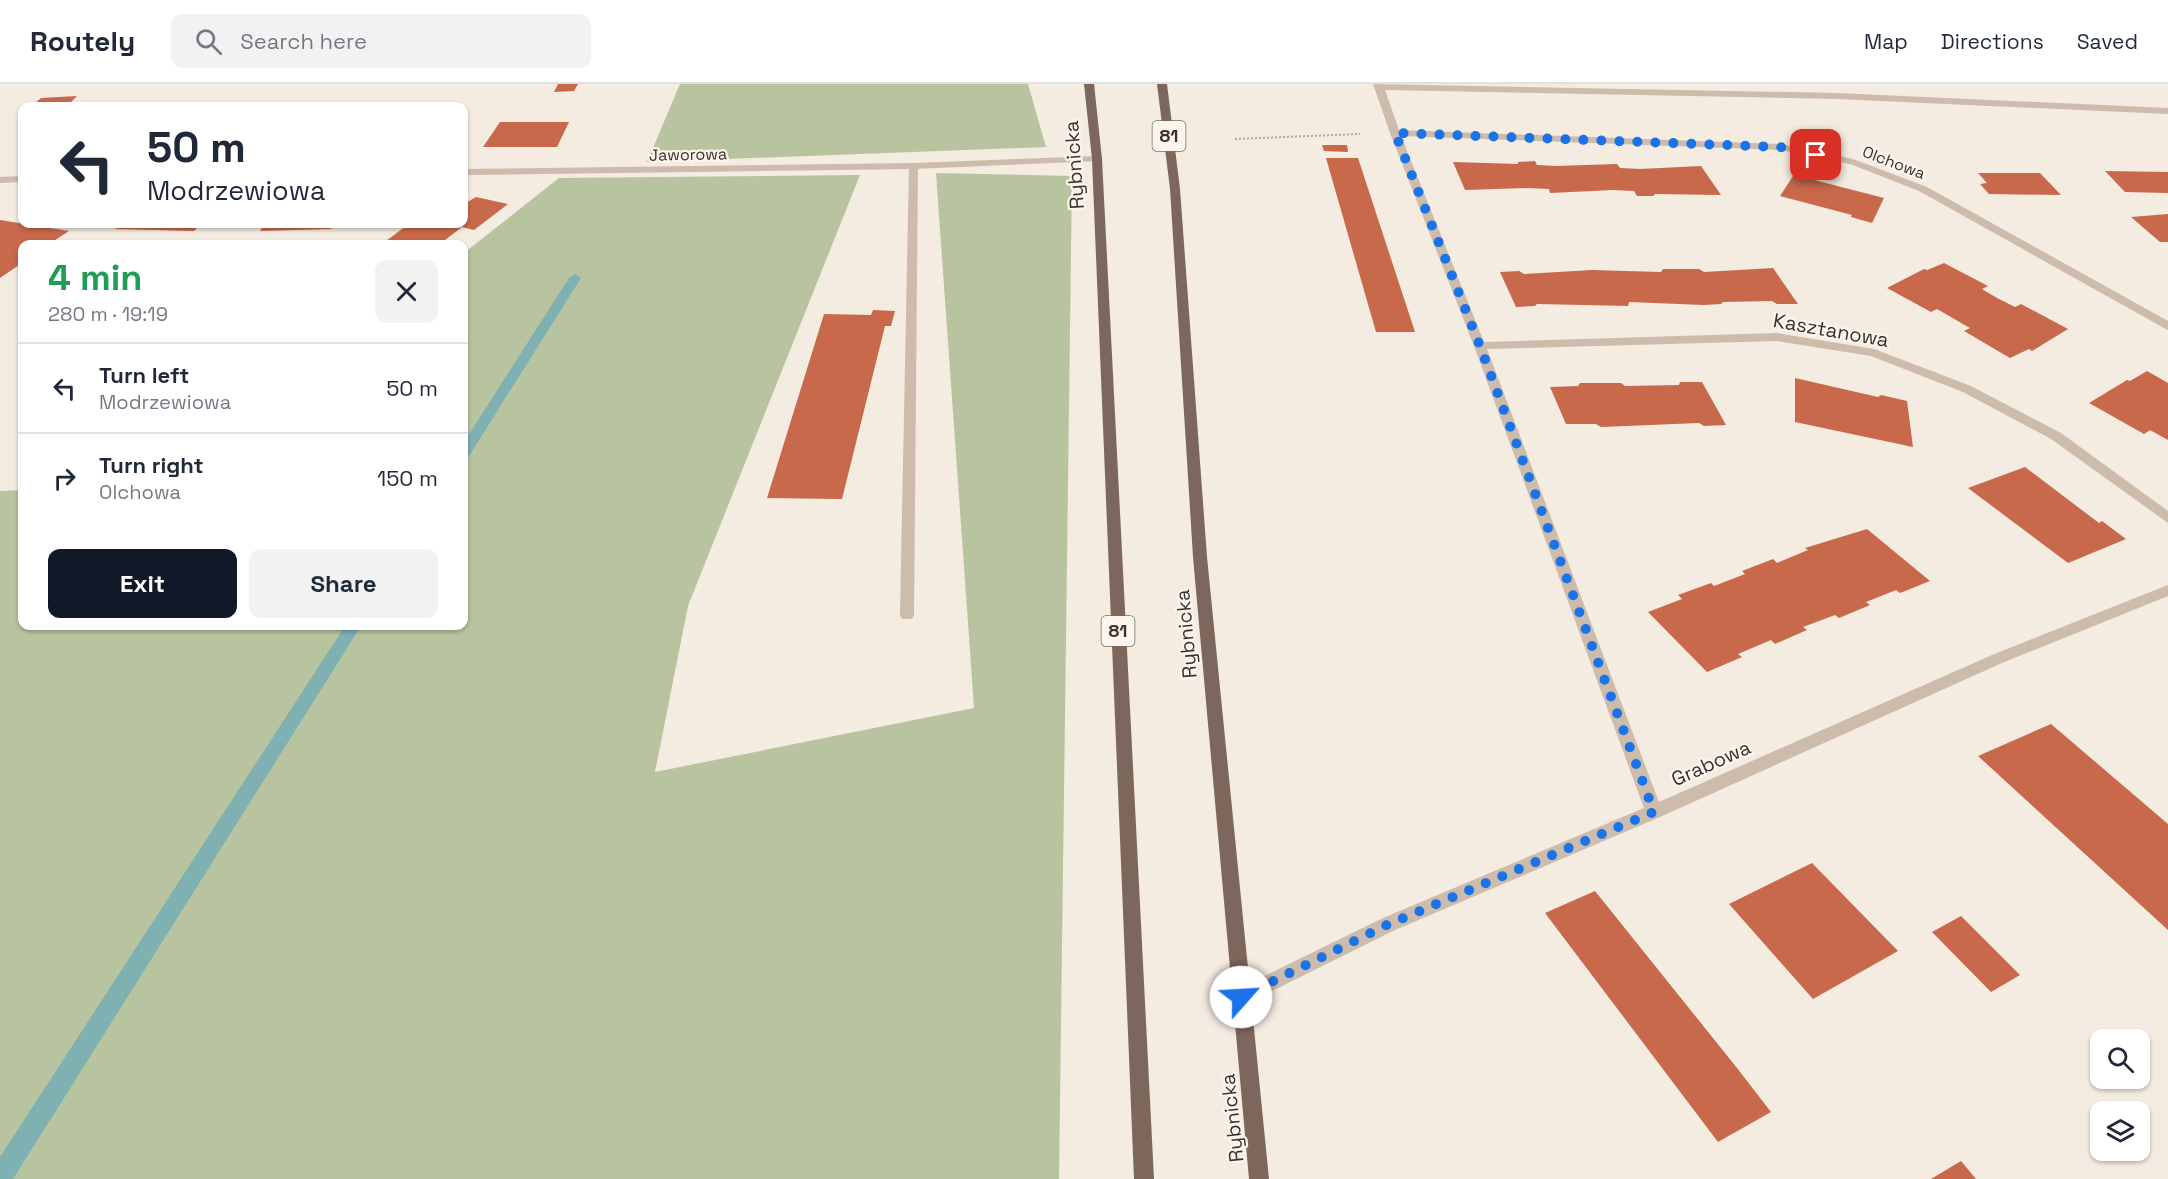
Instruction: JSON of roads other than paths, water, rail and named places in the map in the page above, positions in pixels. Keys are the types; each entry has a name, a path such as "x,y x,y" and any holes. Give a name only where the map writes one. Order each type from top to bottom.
{"main road":[{"name":"Rybnicka","path":"1089,84 1097,159 1144,1179"},
{"name":"Rybnicka","path":"1162,84 1176,189 1200,557 1259,1179"}],"street":[{"path":"1654,812 1480,346 1395,133 1379,86 1837,96 2168,111"},
{"name":"Olchowa","path":"1395,133 1780,147 1853,162 1923,189 2168,326"},
{"name":"Jaworowa","path":"468,172 913,165 1097,159"},
{"path":"907,615 913,165"},
{"path":"0,180 18,179"},
{"name":"Kasztanowa","path":"1480,346 1777,337 1874,353 1967,389 2056,436 2168,518"},
{"name":"Grabowa","path":"1241,997 1389,924 1654,812 1997,659 2168,590"}],"waterway":[{"path":"468,447 575,278"},
{"path":"0,1178 350,630"}]}
